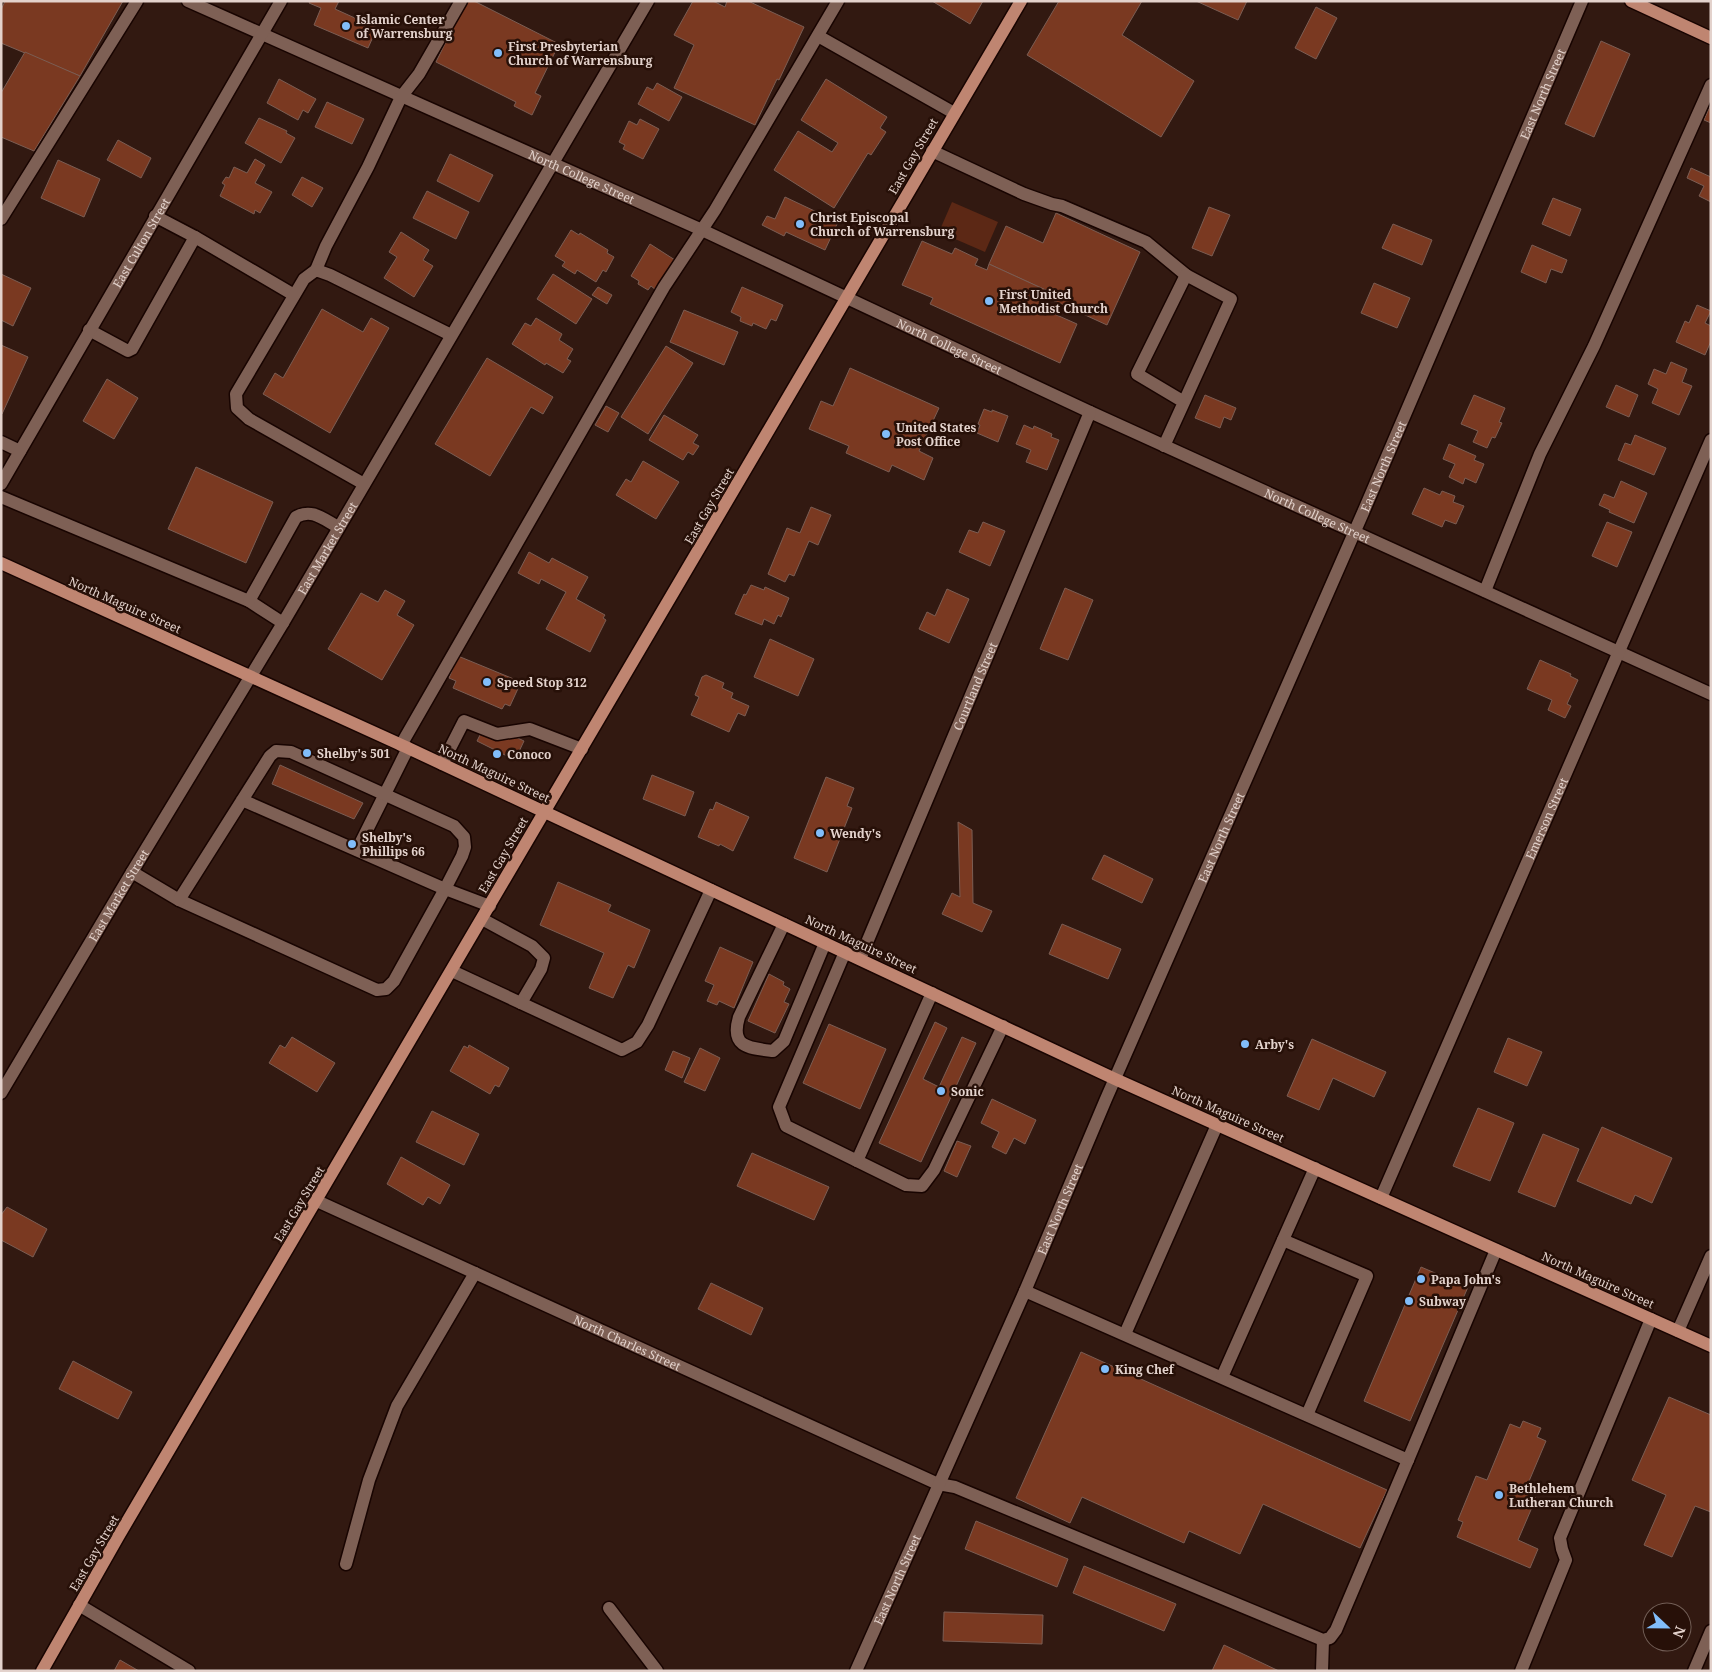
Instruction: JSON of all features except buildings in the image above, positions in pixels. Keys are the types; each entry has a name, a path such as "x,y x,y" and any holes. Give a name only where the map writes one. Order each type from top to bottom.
{"main road":[{"name":"East Gay Street","path":"42,1671 544,811 848,298 954,113 1021,1"},
{"path":"1632,1 1711,38"},
{"name":"North Maguire Street","path":"1,563 405,746 1115,1079 1711,1346"}],"street":[{"path":"1,219 137,1"},
{"name":"North College Street","path":"188,1 702,230 1090,412 1711,694"},
{"name":"East Culton Street","path":"1,484 281,1"},
{"path":"364,484 249,418 237,408 236,394 304,279 316,270 326,246 368,167 401,97 419,74 461,1"},
{"name":"East Market Street","path":"1,1093 283,623 648,1"},
{"path":"357,850 405,746 664,287 702,230 838,1"},
{"name":"East North Street","path":"856,1671 1025,1291 1582,1"},
{"path":"818,36 954,113"},
{"path":"1485,592 1540,454 1594,346 1711,85"},
{"path":"932,151 1024,194 1062,206 1146,242 1186,275 1231,299 1164,446"},
{"path":"155,216 294,295"},
{"path":"89,330 128,351 132,349 195,238"},
{"path":"316,270 330,275 451,335"},
{"path":"1184,402 1137,374 1186,275"},
{"name":"Courtland Street","path":"860,959 1090,412"},
{"name":"Emerson Street","path":"1381,1198 1711,440"},
{"path":"1,442 20,451"},
{"path":"1,497 250,601 283,623"},
{"path":"250,601 296,517 305,512 338,527"},
{"path":"442,764 464,721 497,734 530,729 582,749"},
{"path":"132,872 179,900 377,990 386,989 394,981 462,856 465,847 464,836 454,826 384,794 291,752 276,751 270,756 179,900"},
{"path":"242,800 445,889 490,906"},
{"path":"452,971 622,1050 637,1042 648,1025 711,890"},
{"path":"482,919 532,946 544,958 541,968 521,1004"},
{"path":"784,924 739,1017 736,1029 738,1040 747,1047 773,1051 784,1042 825,943"},
{"path":"844,952 779,1107 786,1126 906,1185 922,1186 934,1170 1003,1026"},
{"path":"857,1161 932,993"},
{"path":"1125,1334 1217,1125"},
{"path":"1222,1377 1315,1168"},
{"name":"North Charles Street","path":"317,1201 938,1484 956,1487 1323,1640"},
{"path":"1283,1240 1367,1276 1307,1415"},
{"path":"1322,1671 1323,1640 1330,1638 1336,1630 1496,1250"},
{"path":"1678,1331 1709,1264"},
{"path":"346,1564 369,1480 397,1406 475,1273"},
{"path":"1025,1291 1408,1460"},
{"path":"1521,1671 1566,1560 1560,1538 1651,1319"},
{"path":"79,1605 189,1671"},
{"path":"609,1608 657,1671"},
{"path":"1694,1671 1711,1631"}],"shaded area":[{"path":"952,202 998,222 985,252 939,232"}],"place":[{"name":"Islamic Center of Warrensburg","path":"346,26"},
{"name":"First Presbyterian Church of Warrensburg","path":"498,53"},
{"name":"Christ Episcopal Church of Warrensburg","path":"800,224"},
{"name":"First United Methodist Church","path":"989,301"},
{"name":"United States Post Office","path":"886,434"},
{"name":"Speed Stop 312","path":"487,682"},
{"name":"Shelby's 501","path":"307,753"},
{"name":"Conoco","path":"497,754"},
{"name":"Wendy's","path":"820,833"},
{"name":"Shelby's Phillips 66","path":"352,844"},
{"name":"Arby's","path":"1245,1044"},
{"name":"Sonic","path":"941,1091"},
{"name":"Papa John's","path":"1421,1279"},
{"name":"Subway","path":"1409,1301"},
{"name":"King Chef","path":"1105,1369"},
{"name":"Bethlehem Lutheran Church","path":"1499,1495"}]}
